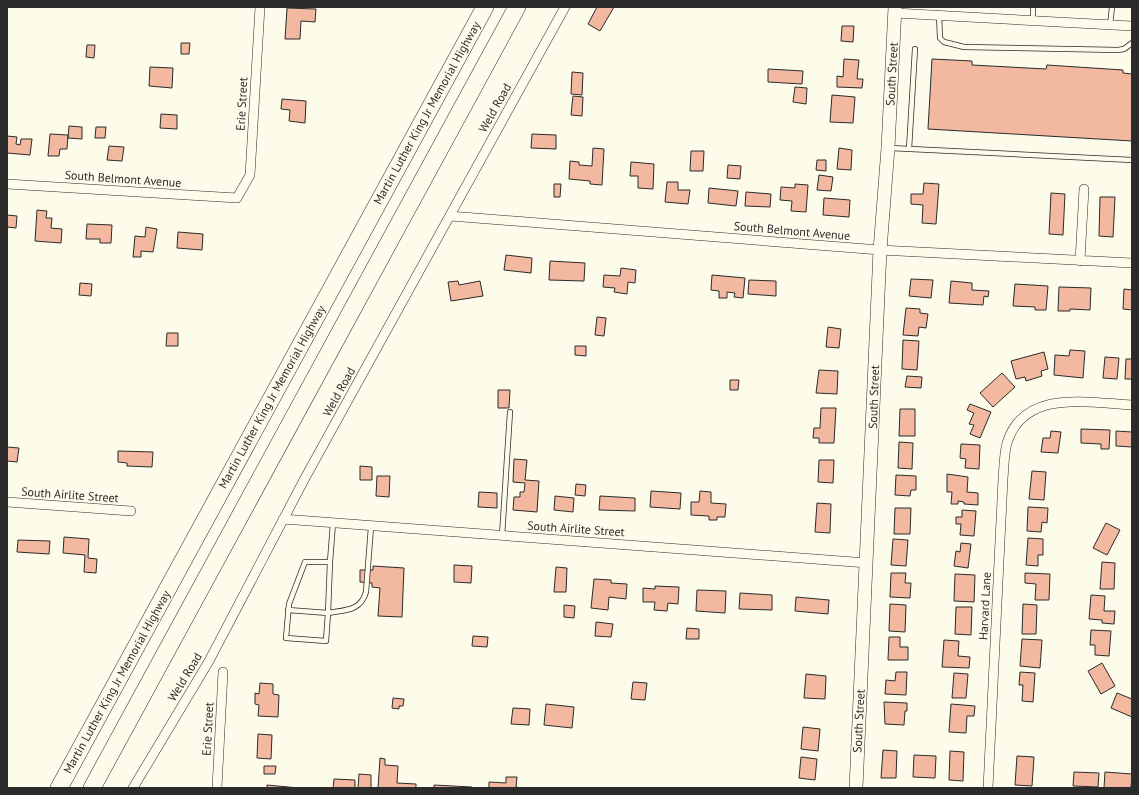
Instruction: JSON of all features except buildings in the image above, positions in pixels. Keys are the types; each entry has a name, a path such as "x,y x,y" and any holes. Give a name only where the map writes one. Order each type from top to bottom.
{"highway":[{"name":"Martin Luther King Jr Memorial Highway","path":"59,788 485,7"},
{"path":"92,788 517,7"}],"street":[{"name":"Erie Street","path":"237,198 250,175 260,7"},
{"name":"Weld Road","path":"133,788 209,661 283,520 565,7"},
{"path":"895,10 939,15 1132,26"},
{"name":"South Street","path":"856,788 880,250 888,148 895,10"},
{"name":"South Belmont Avenue","path":"7,184 237,198"},
{"path":"1080,261 1084,189"},
{"name":"South Belmont Avenue","path":"450,216 880,250 1132,263"},
{"name":"Harvard Lane","path":"988,788 1007,443 1015,427 1024,416 1032,410 1053,402 1132,405"},
{"name":"South Airlite Street","path":"7,502 132,511"},
{"name":"South Airlite Street","path":"283,520 867,563"},
{"name":"Erie Street","path":"217,788 223,672"}],"lane":[{"path":"1033,7 1033,20"},
{"path":"1110,25 1112,7"},
{"path":"939,15 940,38 944,42 964,47 1118,50 1124,49 1132,43"},
{"path":"909,149 915,49"},
{"path":"888,148 1132,160"},
{"path":"502,536 510,412"},
{"path":"330,562 305,562 289,604 286,638 326,641 333,523"},
{"path":"288,610 328,613 354,609 364,600 366,592 370,527"}]}
